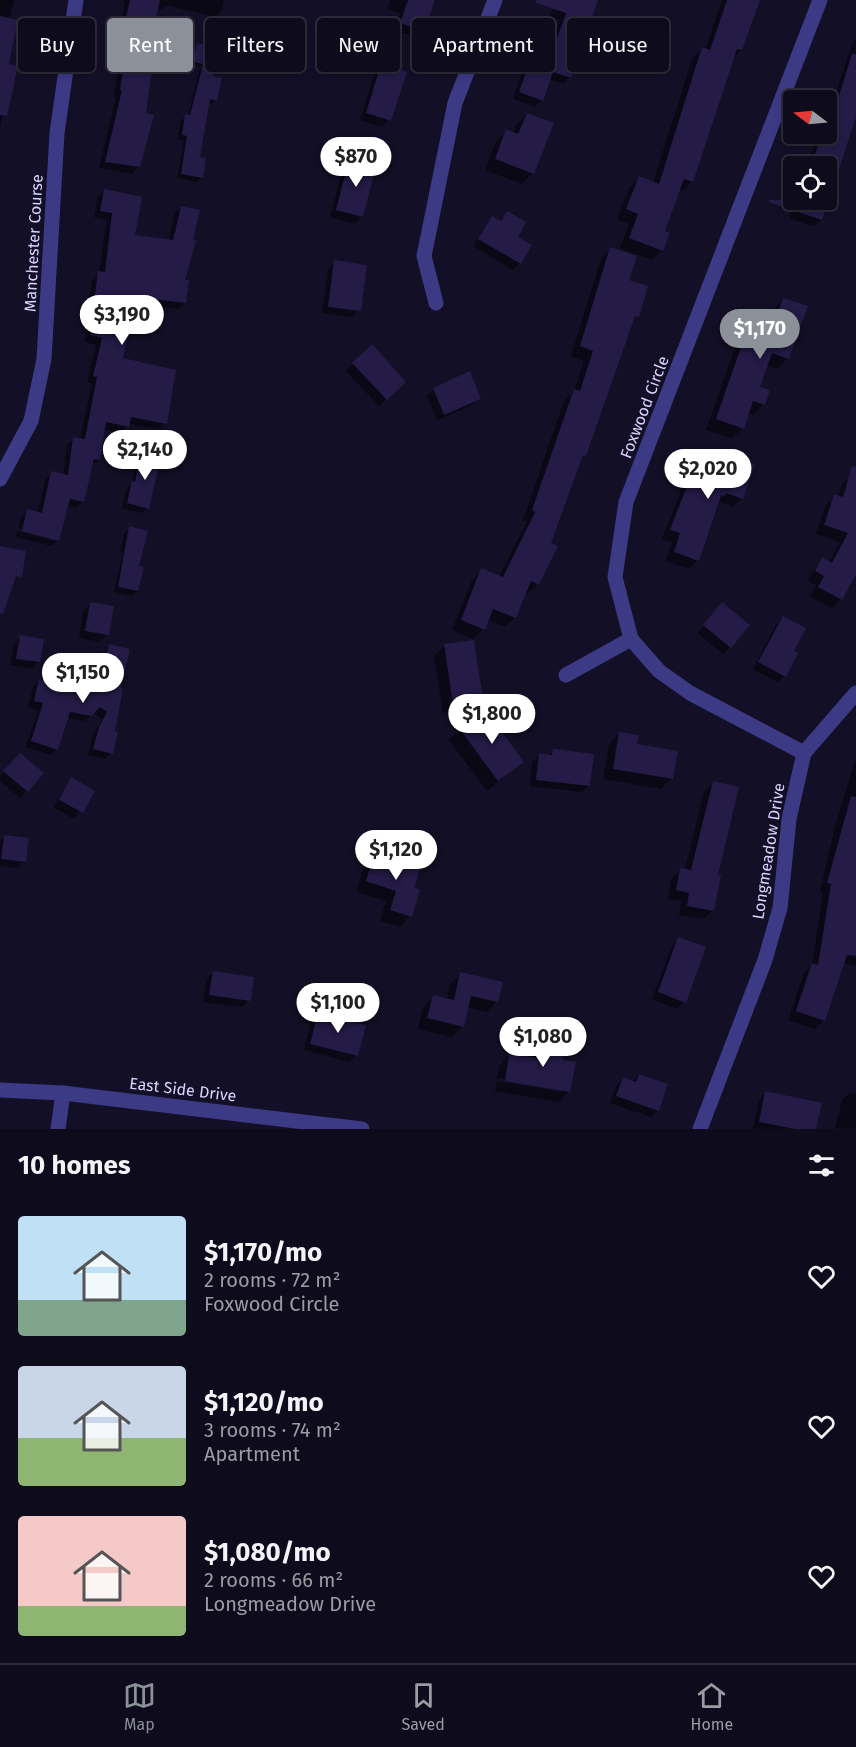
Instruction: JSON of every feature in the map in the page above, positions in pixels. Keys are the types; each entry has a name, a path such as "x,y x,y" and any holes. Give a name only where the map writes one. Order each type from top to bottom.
{"street":[{"name":"Manchester Course","path":"0,479 31,421 44,359 57,133 76,0"},
{"path":"436,303 424,256 454,103 495,0"},
{"name":"Foxwood Circle","path":"804,753 690,693 659,670 631,639 615,577 626,502 820,0"},
{"path":"566,675 631,639"},
{"name":"Longmeadow Drive","path":"700,1129 765,960 780,908 789,819 804,753 856,693"},
{"name":"East Side Drive","path":"0,1090 63,1093 362,1129"},
{"path":"58,1129 63,1093"}],"building":[{"path":"130,0 160,0 156,18 126,18"},
{"path":"408,0 435,0 429,18 412,18 412,27 400,23"},
{"path":"536,0 598,0 592,18 567,18 567,72 573,72 571,78 553,72 555,72 555,44 566,13 536,3"},
{"path":"727,0 760,0 742,50 737,49 693,182 684,179 665,231 670,233 663,251 629,238 638,214 626,209 639,176 659,184 702,47 710,50"},
{"path":"0,16 18,20 9,64 18,66 7,116 0,115"},
{"path":"197,43 205,45 205,64 193,62"},
{"path":"852,54 856,54 856,117 837,175 837,156 814,156 819,144 837,144 838,99"},
{"path":"203,65 205,65 205,72 214,72 213,76 222,78 217,101 210,99 200,157 206,158 203,178 181,174 187,136 182,135 185,114 190,115"},
{"path":"400,70 407,72 391,121 366,113 379,72 400,72"},
{"path":"123,72 152,72 146,113 154,115 140,167 105,162 122,90 120,90"},
{"path":"526,72 553,72 543,101 519,92"},
{"path":"527,113 554,123 534,174 495,159 506,129 518,134"},
{"path":"349,160 376,166 363,217 336,210"},
{"path":"104,189 142,197 135,235 173,240 181,206 200,210 193,240 196,241 185,280 189,280 186,303 137,297 123,358 176,370 167,424 131,417 129,427 106,422 100,460 94,459 84,502 70,499 59,541 22,531 27,509 42,513 51,471 68,475 73,437 85,439 97,377 93,376 102,338 90,335 100,296 95,295 98,271 105,272 112,213 100,211"},
{"path":"769,200 783,200 783,207 769,202"},
{"path":"793,210 826,210 822,220"},
{"path":"507,211 526,222 518,237 532,245 521,264 478,239 492,216 501,221"},
{"path":"610,247 637,256 629,280 648,286 639,317 635,316 586,456 583,455 551,543 558,546 539,585 531,581 516,618 493,609 485,630 461,620 481,568 503,577 535,512 532,510 574,389 580,391 593,351 580,346"},
{"path":"334,260 367,265 361,311 328,307"},
{"path":"783,298 808,306 789,359 772,353 760,387 770,390 765,405 753,401 744,429 716,419 753,312 775,320"},
{"path":"372,344 406,382 387,400 352,363"},
{"path":"470,371 481,399 444,415 433,388"},
{"path":"141,452 161,456 149,509 127,503 132,481 135,482"},
{"path":"719,452 755,464 743,499 726,493 725,496 721,495 699,561 674,552 680,533 670,530 697,460 715,466"},
{"path":"852,466 856,467 856,574 842,600 818,587 824,576 815,571 822,557 832,563 848,533 824,525 834,494 843,497"},
{"path":"129,526 148,531 139,566 144,567 138,591 118,587"},
{"path":"0,546 26,551 22,577 16,576 3,614 0,613"},
{"path":"90,602 114,606 109,635 85,631"},
{"path":"722,602 750,625 731,648 703,625"},
{"path":"783,616 806,628 794,651 798,653 786,677 758,662"},
{"path":"20,635 44,639 40,662 16,659"},
{"path":"474,640 483,699 453,704 444,644"},
{"path":"109,644 130,649 121,688 123,689 115,731 118,732 113,754 93,749 99,727 107,712 100,707 92,716 70,712 58,750 31,741 43,703 34,701 39,679 98,693"},
{"path":"485,709 524,762 498,781 459,728"},
{"path":"619,732 639,735 637,744 678,751 673,779 613,769"},
{"path":"553,749 594,754 590,786 536,780 539,753 552,755"},
{"path":"20,753 44,773 28,792 3,771"},
{"path":"71,777 95,791 83,813 59,800"},
{"path":"713,781 739,787 718,875 721,875 714,911 687,906 689,893 676,890 680,868 691,870"},
{"path":"851,796 856,797 856,956 847,955 825,1021 796,1011 812,963 818,965 831,884 827,883"},
{"path":"4,835 29,838 26,862 1,859"},
{"path":"375,852 421,866 414,887 420,890 412,917 390,910 396,891 366,881"},
{"path":"678,937 706,947 686,1003 658,992"},
{"path":"213,971 254,977 251,1001 209,995"},
{"path":"460,972 503,982 498,1002 471,996 464,1027 427,1018 433,995 454,1000"},
{"path":"318,1013 366,1025 358,1056 310,1044"},
{"path":"539,1040 566,1045 563,1060 576,1062 570,1092 505,1081 509,1054 536,1058"},
{"path":"639,1074 668,1084 659,1111 616,1096 623,1077 636,1082"},
{"path":"765,1091 822,1103 816,1129 795,1129 759,1122"}]}
